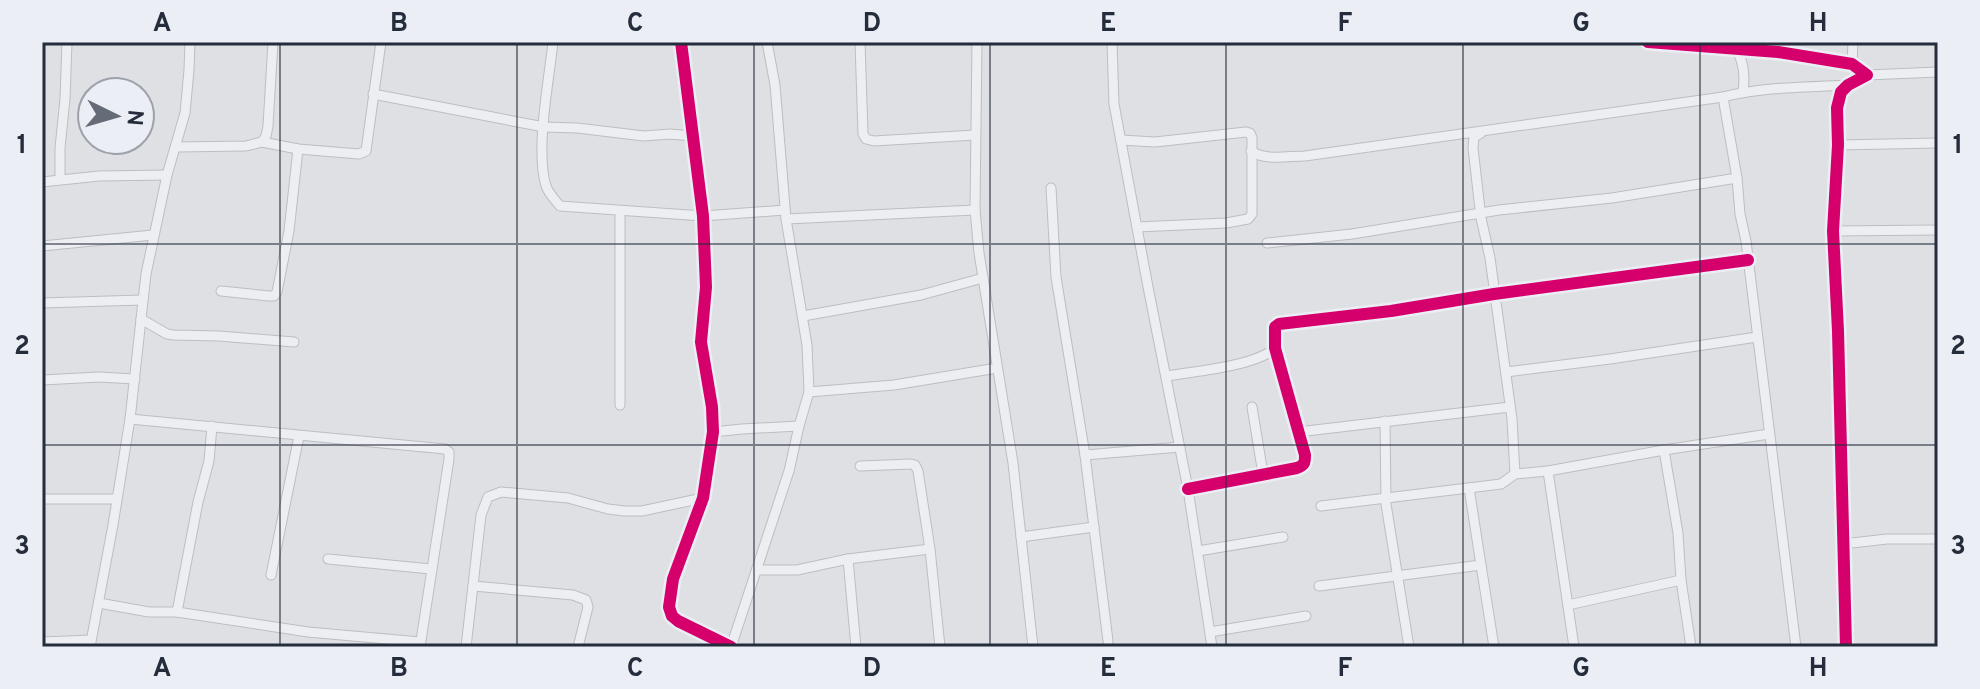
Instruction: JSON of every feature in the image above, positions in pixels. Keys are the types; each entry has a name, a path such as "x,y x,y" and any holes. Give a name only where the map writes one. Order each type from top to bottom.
{"street":[{"path":"60,179 67,42"},
{"path":"42,642 90,643 130,419 142,300 153,235 185,113 190,42"},
{"path":"262,142 268,126 273,42"},
{"path":"176,147 246,146 262,142 298,149 359,154 366,151 381,42"},
{"path":"553,42 542,158 549,193 560,206 703,216 975,210"},
{"path":"681,42 703,216 706,287 701,342 713,432 703,498 673,579 669,607 678,621 731,647 789,471 809,392 807,345 786,214 775,85 767,42"},
{"path":"860,42 863,134 866,139 975,135"},
{"path":"977,42 975,210 1013,463 1033,647"},
{"path":"1112,42 1114,104 1188,489 1212,647"},
{"path":"1648,42 1778,52 1852,64 1867,75"},
{"path":"1852,64 1853,42"},
{"path":"1737,50 1743,63 1743,92"},
{"path":"1846,647 1833,231 1837,108 1841,92 1867,75 1938,72"},
{"path":"1251,151 1265,157 1305,156 1743,92 1848,85"},
{"path":"373,94 544,127 644,136 692,136"},
{"path":"1723,97 1748,260 1796,647"},
{"path":"1484,131 1474,137 1473,148 1506,372 1515,474"},
{"path":"1121,140 1155,142 1246,132 1252,138 1252,214 1248,219 1226,223 1137,227"},
{"path":"1838,145 1938,143"},
{"path":"221,291 269,296 277,292 289,231 298,149"},
{"path":"42,182 99,176 167,175"},
{"path":"1267,243 1352,234 1737,178"},
{"path":"1051,188 1056,277 1085,455 1108,641"},
{"path":"620,211 620,405"},
{"path":"1833,231 1938,230"},
{"path":"42,246 153,235"},
{"path":"1188,489 1302,466 1305,462 1275,348 1275,327 1279,324 1748,260"},
{"path":"803,316 921,295 983,278"},
{"path":"42,303 142,300"},
{"path":"141,319 173,335 294,342"},
{"path":"1506,372 1757,337"},
{"path":"1166,376 1232,365 1269,354 1275,348"},
{"path":"809,392 894,385 997,368"},
{"path":"42,380 135,379"},
{"path":"1252,407 1263,474"},
{"path":"1298,432 1510,407"},
{"path":"99,603 149,612 177,612 308,632 420,644 449,452 436,447 130,419"},
{"path":"1385,421 1386,497 1409,647"},
{"path":"177,612 209,461 212,426"},
{"path":"713,432 799,426"},
{"path":"1321,506 1501,484 1515,474 1769,434"},
{"path":"271,575 299,436"},
{"path":"1085,455 1180,447"},
{"path":"1664,450 1678,533 1691,647"},
{"path":"860,466 911,464 918,471 940,647"},
{"path":"1548,471 1574,647"},
{"path":"1469,488 1494,647"},
{"path":"466,647 481,515 486,499 495,492 568,498 624,511 642,511 703,498"},
{"path":"42,499 117,499"},
{"path":"1021,537 1094,527"},
{"path":"1198,551 1283,537"},
{"path":"1843,544 1887,539 1938,539"},
{"path":"757,570 797,570 848,559 930,549"},
{"path":"328,559 431,569"},
{"path":"848,559 856,647"},
{"path":"1319,586 1481,565"},
{"path":"1568,605 1681,580"},
{"path":"473,586 573,595 586,600 588,607 578,647"},
{"path":"1210,632 1306,616"}],"cycle path":[{"path":"681,42 703,216 706,287 701,342 713,432 703,498 673,579 669,607 678,621 731,647"},
{"path":"1648,42 1778,52 1852,64 1867,75 1841,92 1837,108 1833,231 1846,647"},
{"path":"1188,489 1297,468 1304,463 1305,455 1275,348 1275,327 1279,324 1748,260"}]}
